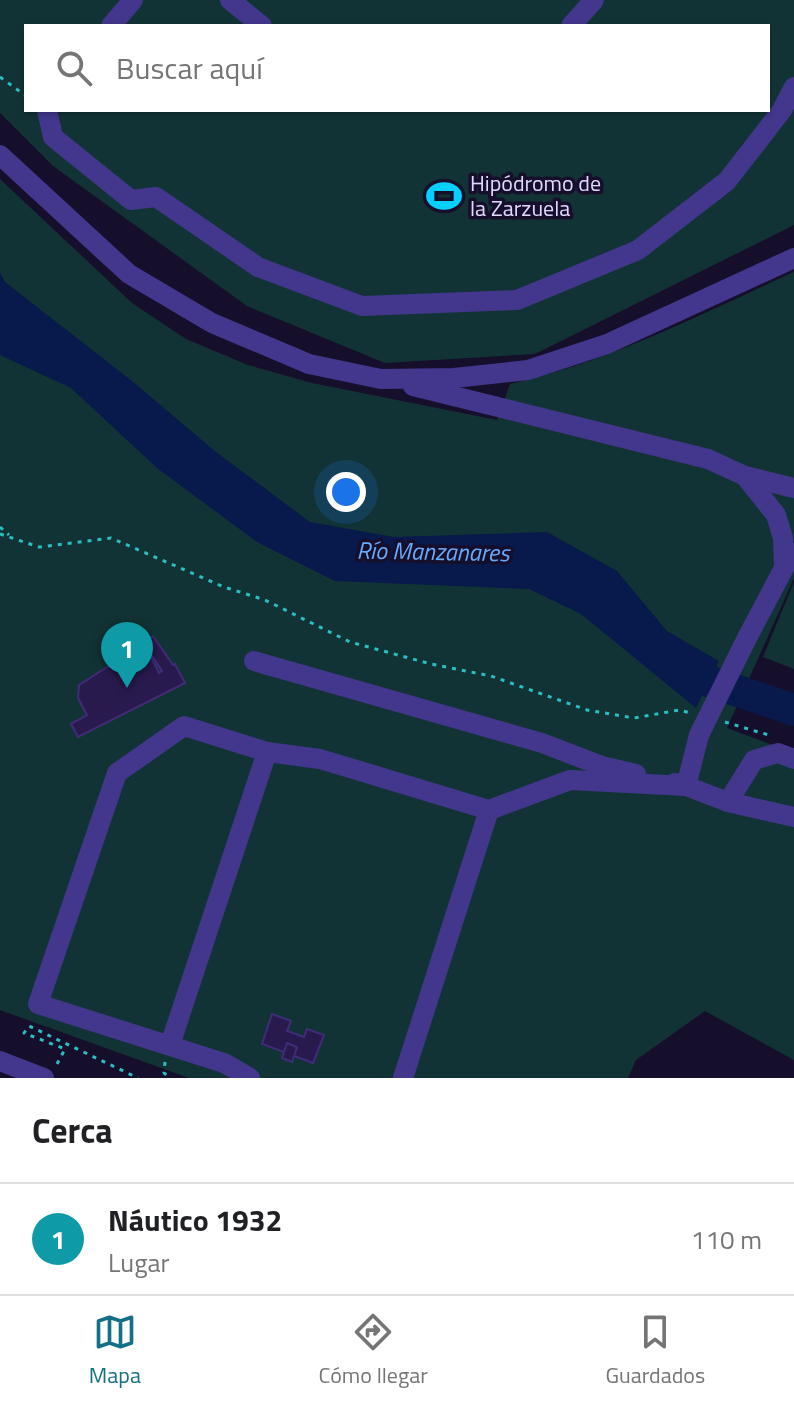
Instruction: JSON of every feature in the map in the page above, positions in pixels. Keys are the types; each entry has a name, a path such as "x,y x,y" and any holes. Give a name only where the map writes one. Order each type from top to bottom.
{"street":[{"path":"113,24 133,0"},
{"path":"230,0 260,24"},
{"path":"573,24 594,0"},
{"path":"47,112 53,137 131,200 156,197 258,267 362,306 517,300 638,250 727,181 782,110 794,87"},
{"path":"0,155 129,274 198,315 309,364 708,459 745,476 794,488"},
{"path":"381,379 454,378 528,370 607,344 794,258"},
{"path":"686,786 699,735 789,557 776,515 745,476"},
{"path":"254,661 542,743 602,766 686,786 728,802 794,817"},
{"path":"250,1078 224,1063 38,1004 117,773 184,726 267,752 320,759 489,810 570,780 686,786"},
{"path":"170,1045 267,752"},
{"path":"728,802 754,760 778,753 794,759"},
{"path":"403,1078 489,810"},
{"path":"0,1061 49,1073"}],"path":[{"path":"0,77 24,95"},
{"path":"0,527 12,538"},
{"path":"0,534 39,547 111,538 224,587 265,600 350,642 491,676 587,710 634,718 679,710 693,714"},
{"path":"722,721 774,736"},
{"path":"49,1073 65,1049 24,1033 29,1026 138,1078"}],"green space":[{"name":"Hipódromo de la Zarzuela","path":"0,0 794,0 794,225 535,354 385,363 247,306 53,166 0,113"},
{"path":"0,179 132,303 186,339 248,365 312,383 497,420 510,384 547,375 619,350 794,272 794,578 727,728 794,753 794,1060 705,1011 636,1060 628,1078 189,1078 0,1010"},
{"path":"794,582 794,669 763,657"}],"water":[{"path":"0,272 5,282 132,381 216,452 310,522 394,537 547,532 617,571 667,631 719,661 696,708 581,614 529,589 335,581 257,542 157,468 71,388 0,355"}],"building":[{"path":"153,636 175,664 185,683 78,737 71,724 87,715 78,698 79,685 118,660 123,662 140,654 151,657 159,673 162,671 143,642"},
{"path":"272,1014 291,1021 287,1031 304,1037 307,1029 324,1035 313,1063 262,1044"},
{"path":"287,1043 297,1047 292,1062 282,1058"}],"waterway":[{"name":"Río Manzanares","path":"673,659 700,678 794,710"}],"place":[{"name":"Hipódromo de la Zarzuela","path":"444,196"},
{"name":"Náutico 1932","path":"127,688"}]}
